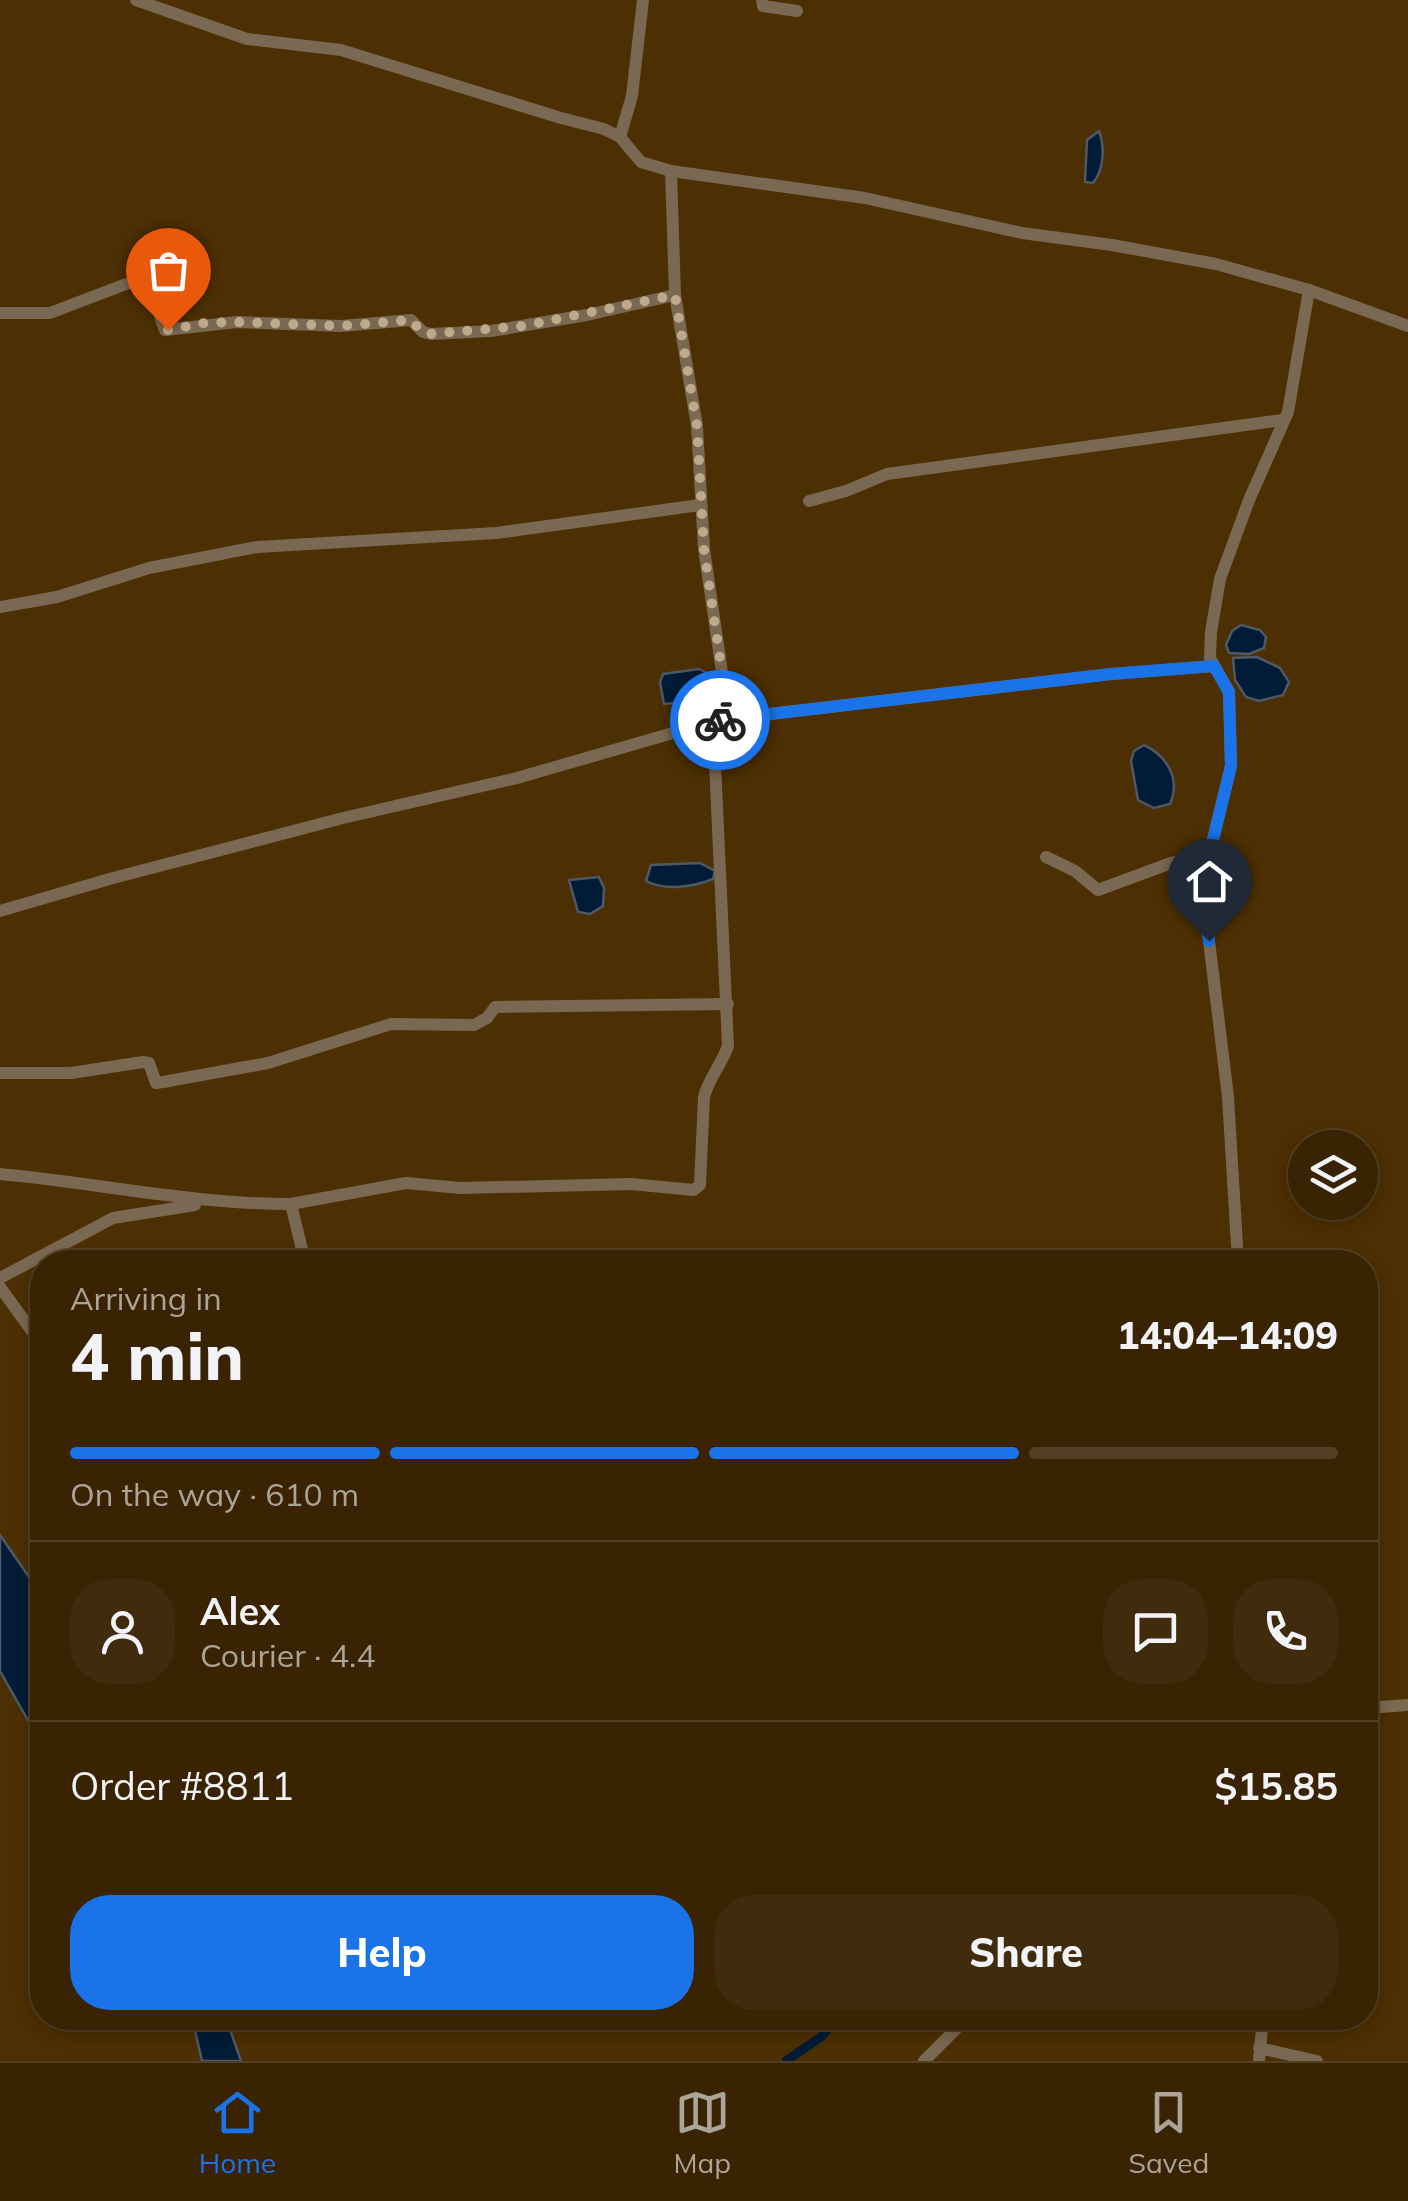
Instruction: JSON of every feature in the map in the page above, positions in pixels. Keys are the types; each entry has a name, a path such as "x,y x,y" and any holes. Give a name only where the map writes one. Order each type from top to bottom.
{"street":[{"path":"136,0 247,39 341,50 560,118 596,125 620,137 641,162 671,171 865,198 1022,233 1216,264 1310,290 1408,326"},
{"path":"620,137 632,96 643,0"},
{"path":"762,0 764,6 797,11"},
{"path":"0,1174 119,1186 177,1198 291,1204 406,1183 460,1188 631,1184 694,1190 700,1186 706,1086 721,1067 728,1046 715,763 724,686 700,505 697,426 675,295 671,171"},
{"path":"0,312 50,313 134,281 152,290 158,299 165,330 237,322 341,326 411,320 422,332 430,334 529,325 675,295"},
{"path":"1237,1250 1228,1097 1205,908 1209,856 1231,766 1229,692 1210,658 1211,632 1220,579 1288,412 1310,290"},
{"path":"809,502 886,474 1282,420"},
{"path":"0,608 57,597 129,572 257,547 482,534 700,505"},
{"path":"0,911 343,818 518,778 718,720 1111,674 1214,666"},
{"path":"1046,857 1075,871 1098,890 1171,863 1209,856"},
{"path":"0,1073 72,1073 142,1062 149,1063 156,1083 268,1063 392,1024 474,1025 495,1008 728,1004"},
{"path":"52,1250 112,1218 218,1202"},
{"path":"291,1204 302,1250"},
{"path":"0,1278 30,1262"},
{"path":"0,1287 30,1328"},
{"path":"1378,1707 1408,1705"},
{"path":"924,2061 955,2030"},
{"path":"1259,2054 1317,2061"}],"water":[{"path":"1099,131 1101,165 1093,183 1085,182 1087,140"},
{"path":"1241,625 1260,630 1266,637 1264,648 1249,654 1229,653 1226,645 1232,631"},
{"path":"1257,657 1280,668 1289,682 1283,695 1259,701 1246,697 1235,680 1233,658"},
{"path":"699,669 705,672 710,686 709,699 664,704 660,682 663,674"},
{"path":"1144,745 1170,769 1174,786 1170,804 1154,808 1138,800 1131,761 1134,751"},
{"path":"700,863 715,871 713,879 679,887 646,881 651,865"},
{"path":"599,877 604,888 603,906 590,914 578,912 569,880"},
{"path":"0,1535 30,1579 30,1724 0,1671"},
{"path":"195,2030 230,2030 241,2061 202,2061"}],"waterway":[{"path":"786,2061 827,2030"}],"way so far":[{"path":"168,330 205,323 341,326 411,320 422,332 430,334 491,331 675,295 697,426 704,550 724,686 720,720"}],"route":[{"path":"720,720 1111,674 1214,666 1229,692 1231,766 1209,856 1205,908 1209,941"}]}
